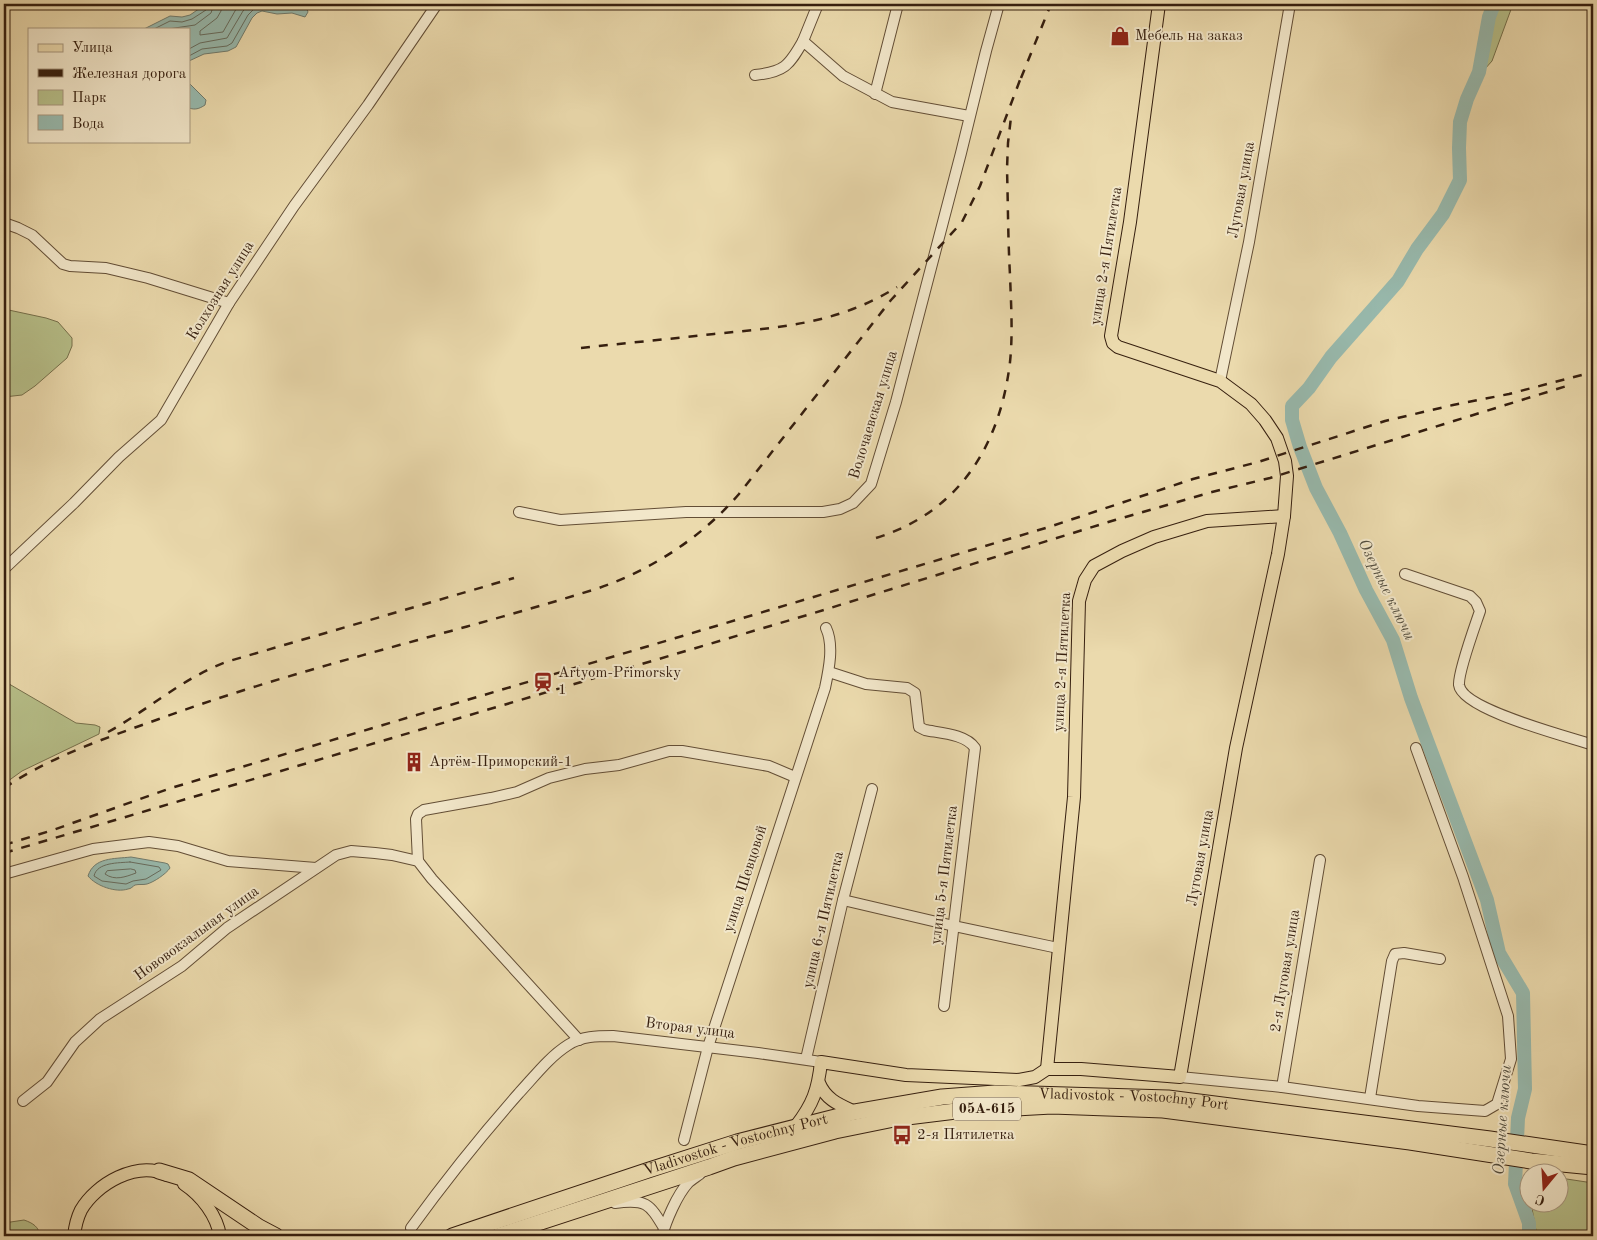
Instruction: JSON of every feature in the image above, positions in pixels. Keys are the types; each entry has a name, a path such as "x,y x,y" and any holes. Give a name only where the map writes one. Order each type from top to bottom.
{"highway":[{"name":"Vladivostok - Vostochny Port","path":"452,1236 649,1170 796,1126 856,1112 942,1096 995,1093 1168,1098 1593,1154"},
{"name":"Vladivostok - Vostochny Port","path":"498,1236 734,1158 817,1136 899,1118 1028,1106 1163,1110 1410,1142 1532,1161 1593,1167"},
{"path":"159,1171 189,1180 259,1227 276,1236"}],"main road":[{"name":"улица 2-я Пятилетка","path":"1048,1069 1058,948 1074,797 1079,601 1085,580 1094,566 1154,537 1207,521 1284,516 1287,476 1285,461 1277,438 1251,404 1220,381 1118,347 1113,343 1110,336 1130,222 1159,4"},
{"name":"Луговая улица","path":"1180,1077 1236,748 1276,564 1284,516"},
{"path":"796,1126 811,1106 819,1083 821,1062"},
{"name":"Вторая улица","path":"821,1062 906,1075 1019,1080 1035,1077 1048,1069"},
{"path":"1048,1069 1082,1069 1180,1077"},
{"path":"819,1083 830,1100 856,1112"},
{"path":"74,1236 81,1211 92,1196 118,1177 140,1171 159,1171 195,1192 208,1206 218,1225 220,1236"}],"street":[{"name":"Колхозная улица","path":"4,569 74,503 119,457 161,420 229,303 294,206 368,105 437,4"},
{"path":"755,75 775,72 788,65 802,41 818,4"},
{"path":"875,94 898,4"},
{"name":"Волочаевская улица","path":"520,512 560,520 686,512 823,512 840,510 853,504 860,497 871,484 896,402 999,4"},
{"name":"Луговая улица","path":"1220,381 1251,232 1290,4"},
{"path":"802,41 843,76 892,102 969,116"},
{"path":"4,223 32,236 63,264 106,268 148,278 229,303"},
{"path":"1405,574 1470,596 1476,602 1480,611 1459,677 1461,692 1467,698 1506,717 1539,730 1593,745"},
{"name":"улица Шевцовой","path":"684,1140 708,1047 825,688 829,672 830,636 826,628"},
{"name":"улица 5-я Пятилетка","path":"829,672 866,684 913,690 919,727 924,730 965,739 972,742 976,748 944,1006"},
{"path":"1180,1077 1282,1087 1418,1106 1485,1111 1498,1104 1511,1059 1508,1016 1463,878 1416,748"},
{"path":"579,1040 432,879 418,861 416,819 418,814 424,810 518,792 549,778 585,769 619,765 669,751 682,751 769,766 795,777"},
{"name":"улица 6-я Пятилетка","path":"806,1059 843,900 872,788"},
{"path":"4,874 93,849 149,842 178,846 228,862 316,868"},
{"name":"Нововокзальная улица","path":"23,1101 47,1082 75,1042 100,1019 182,966 227,928 336,854 351,851 392,855 418,861"},
{"name":"2-я Луговая улица","path":"1282,1087 1320,860"},
{"path":"843,900 1058,948"},
{"path":"1370,1098 1392,960 1396,954 1404,953 1440,959"},
{"name":"Вторая улица","path":"411,1228 488,1128 560,1051 579,1040 592,1036 612,1036 821,1062"},
{"path":"663,1232 679,1195 688,1183 709,1167"},
{"path":"581,1208 641,1202 652,1209 663,1232"}],"green space":[{"path":"1487,4 1513,4 1492,61 1484,70 1478,70 1475,64"},
{"path":"4,309 58,322 72,338 72,346 67,358 35,386 22,395 4,397"},
{"path":"4,681 76,723 100,727 99,734 22,771 4,784"},
{"path":"1570,1180 1593,1183 1593,1236 1537,1236 1533,1212 1570,1212"},
{"path":"24,1220 35,1226 40,1236 4,1236 4,1223"}],"water":[{"path":"206,4 305,4 308,12 305,17 292,13 277,14 262,11 257,13 252,18 236,47 228,51 204,54 190,61 190,28 146,28 170,16 182,17 190,15"},
{"path":"190,84 206,100 205,105 190,108"},
{"path":"131,857 165,863 170,868 150,883 135,885 130,889 123,890 106,888 88,876 95,865 100,862"}],"waterway":[{"name":"Озерные ключи","path":"1494,4 1489,17 1479,72 1467,99 1460,122 1460,180 1443,214 1417,249 1398,281 1331,357 1309,388 1292,406 1292,420 1316,488 1393,640 1411,698 1487,900 1499,953 1523,993 1525,1089 1518,1118 1515,1184 1529,1223 1529,1236"}],"railway":[{"path":"1021,78 1051,4"},
{"path":"4,788 60,757 213,700 323,666 599,588 657,561 693,538 725,510 739,494 891,300 962,222 980,186 1023,72"},
{"path":"876,538 905,526 931,511 952,493 970,472 985,448 997,421 1005,393 1011,351 1007,169 1011,117"},
{"path":"581,348 763,329 809,322 853,309 897,287"},
{"path":"4,845 53,830 171,788 1049,527 1193,479 1258,462 1385,421 1509,394 1593,372"},
{"path":"4,853 814,613 1115,520 1212,492 1270,478 1570,385"},
{"path":"108,732 180,685 226,662 514,578"}],"place":[{"name":"Мебель на заказ","path":"1120,36"},
{"name":"Artyom-Primorsky 1","path":"543,682"},
{"name":"Артём-Приморский-1","path":"414,762"},
{"name":"2-я Пятилетка","path":"902,1135"}]}
